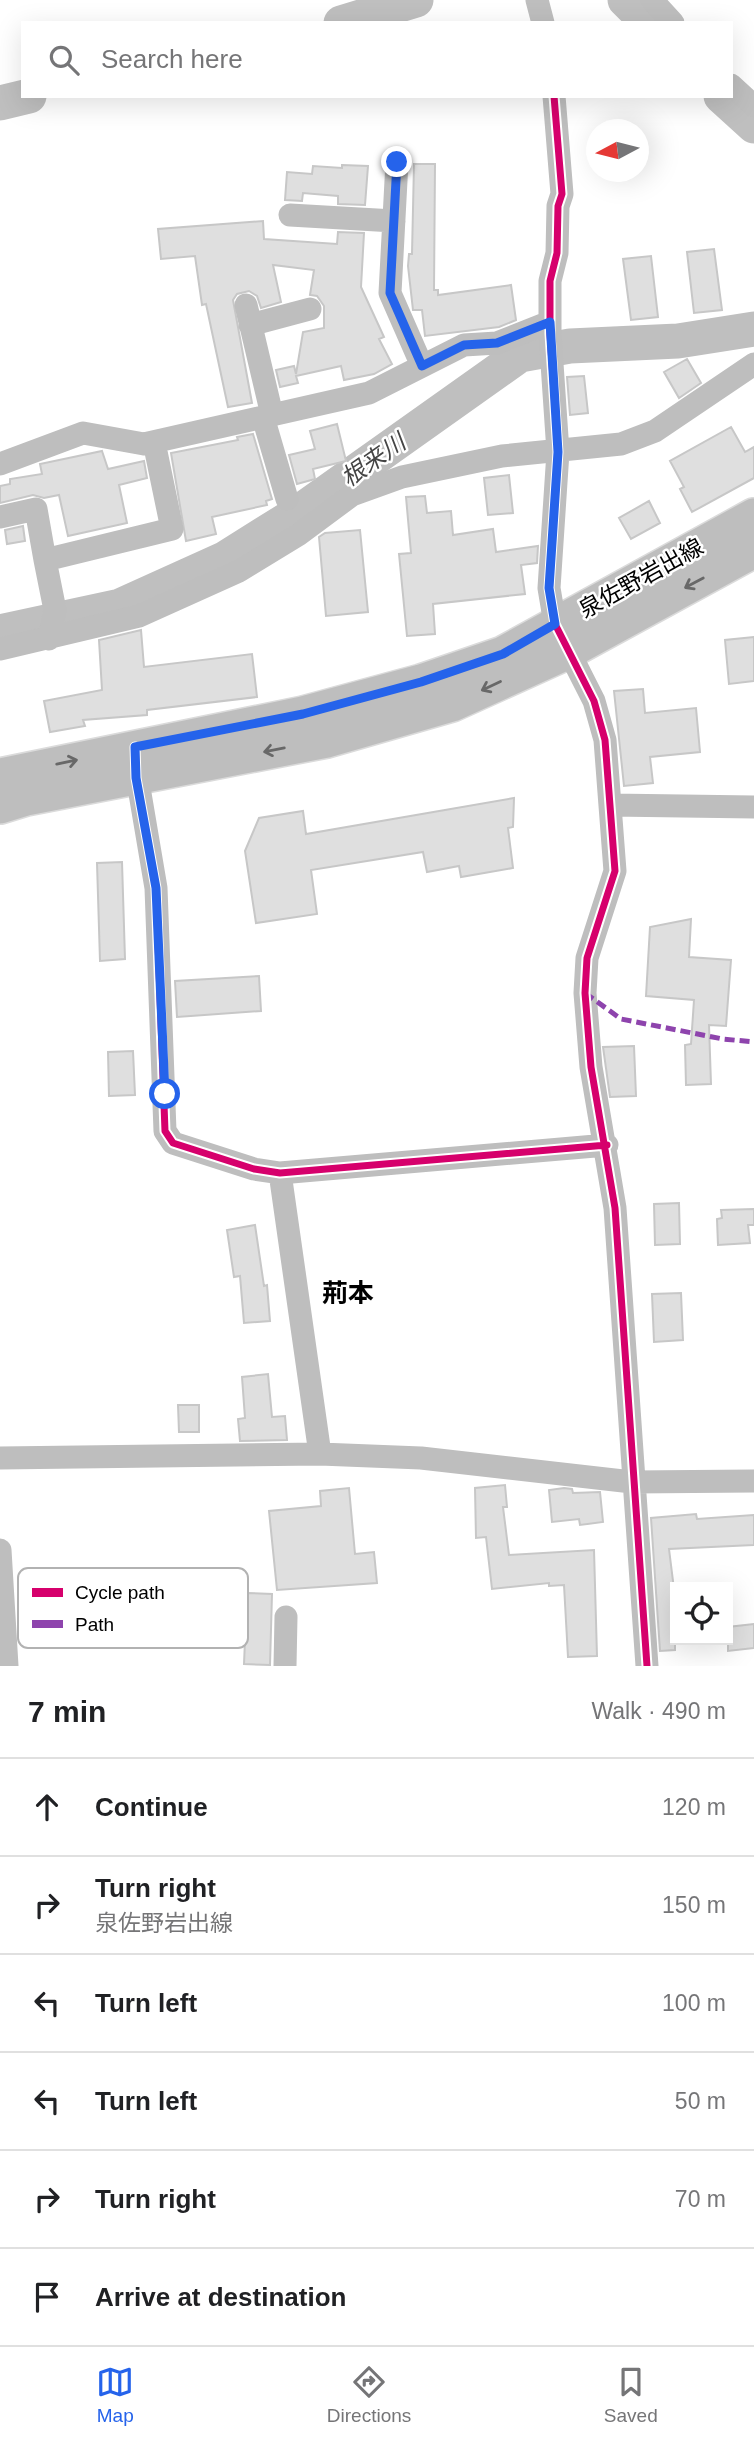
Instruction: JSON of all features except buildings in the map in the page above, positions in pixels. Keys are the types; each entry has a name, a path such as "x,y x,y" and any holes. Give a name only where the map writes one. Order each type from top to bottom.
{"main road":[{"name":"泉佐野岩出線","path":"562,638 754,516"},
{"name":"泉佐野岩出線","path":"0,806 135,763 421,682 503,654 562,638 754,550"},
{"name":"泉佐野岩出線","path":"0,776 135,763"}],"street":[{"path":"537,0 542,21"},
{"path":"652,0 671,21"},
{"path":"733,87 754,106"},
{"path":"554,98 562,194 558,206 556,253 551,281 550,328 558,452 549,588 562,638 594,701 605,740 611,805 615,871 587,958 585,993 591,1067 607,1145 615,1208 632,1482 647,1666"},
{"path":"397,162 390,293 422,366"},
{"path":"290,215 394,221"},
{"path":"287,499 248,315 310,309"},
{"path":"0,464 83,433 144,444 369,393 464,345 497,343 550,328"},
{"path":"0,649 139,616 239,571 298,535 352,495 402,477 502,456 621,444 655,431 754,364"},
{"path":"45,559 172,530 154,442"},
{"path":"0,517 36,509 55,610 49,639"},
{"path":"135,763 156,888 165,1131 173,1143 254,1169 280,1173 607,1145"},
{"path":"611,805 754,807"},
{"path":"280,1173 320,1454"},
{"path":"0,1458 320,1454 421,1458 632,1482 754,1481"},
{"path":"0,1550 7,1666"},
{"path":"285,1666 286,1617"}],"waterway":[{"path":"348,21 416,0"},
{"path":"625,0 646,21"},
{"path":"0,103 21,98"},
{"path":"723,98 754,126"},
{"name":"根来川","path":"0,632 120,606 224,559 296,514 520,355 570,346 678,341 754,329"}],"marked path":[{"path":"585,993 621,1019 723,1039 754,1042"}],"cycle path":[{"path":"554,98 562,194 558,206 557,253 550,281 550,334 558,452 549,588 555,624 594,701 605,740 615,871 587,958 585,993 591,1067 615,1208 647,1666"},
{"path":"135,747 136,778 156,888 165,1131 173,1143 254,1169 280,1173 607,1145"}],"district":[{"name":"荊本","path":"348,1293"}],"route":[{"path":"165,1094 156,888 136,778 135,747 213,734 303,714 421,682 503,654 555,624 549,588 558,452 550,322 497,343 464,345 422,366 390,293 397,162"}]}
